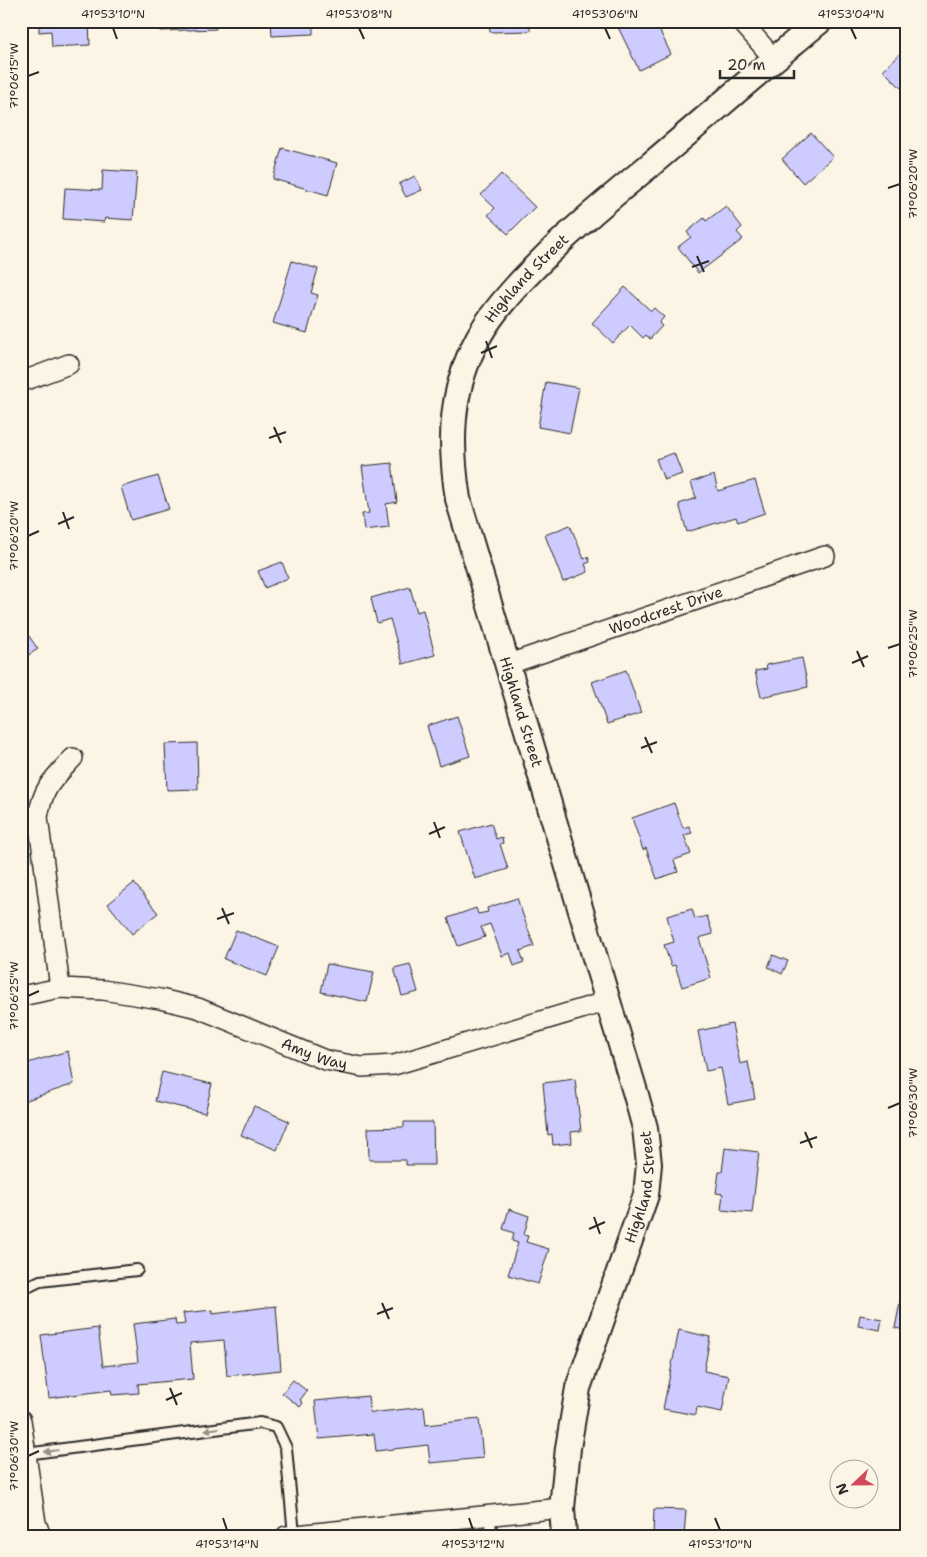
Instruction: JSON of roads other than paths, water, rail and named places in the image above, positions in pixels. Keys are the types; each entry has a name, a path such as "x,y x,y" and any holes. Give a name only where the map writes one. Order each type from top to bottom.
{"street":[{"path":"741,21 774,59"},
{"name":"Highland Street","path":"564,1536 562,1508 568,1448 578,1388 646,1194 649,1164 645,1128 458,499 453,467 452,432 456,398 466,367 479,337 516,287 589,215 820,21"},
{"path":"21,382 69,364"},
{"name":"Woodcrest Drive","path":"506,665 825,556"},
{"path":"60,988 38,817 41,798 50,783 73,758"},
{"name":"Amy Way","path":"21,996 60,988 103,990 160,999 198,1008 325,1060 362,1067 402,1063 608,1000"},
{"path":"21,1420 36,1523 41,1536"},
{"path":"290,1535 562,1508"}],"lane":[{"path":"21,1290 40,1281 137,1270"},
{"path":"26,1454 260,1423 276,1427 286,1448 290,1535"},
{"path":"490,1515 491,1536"}]}
